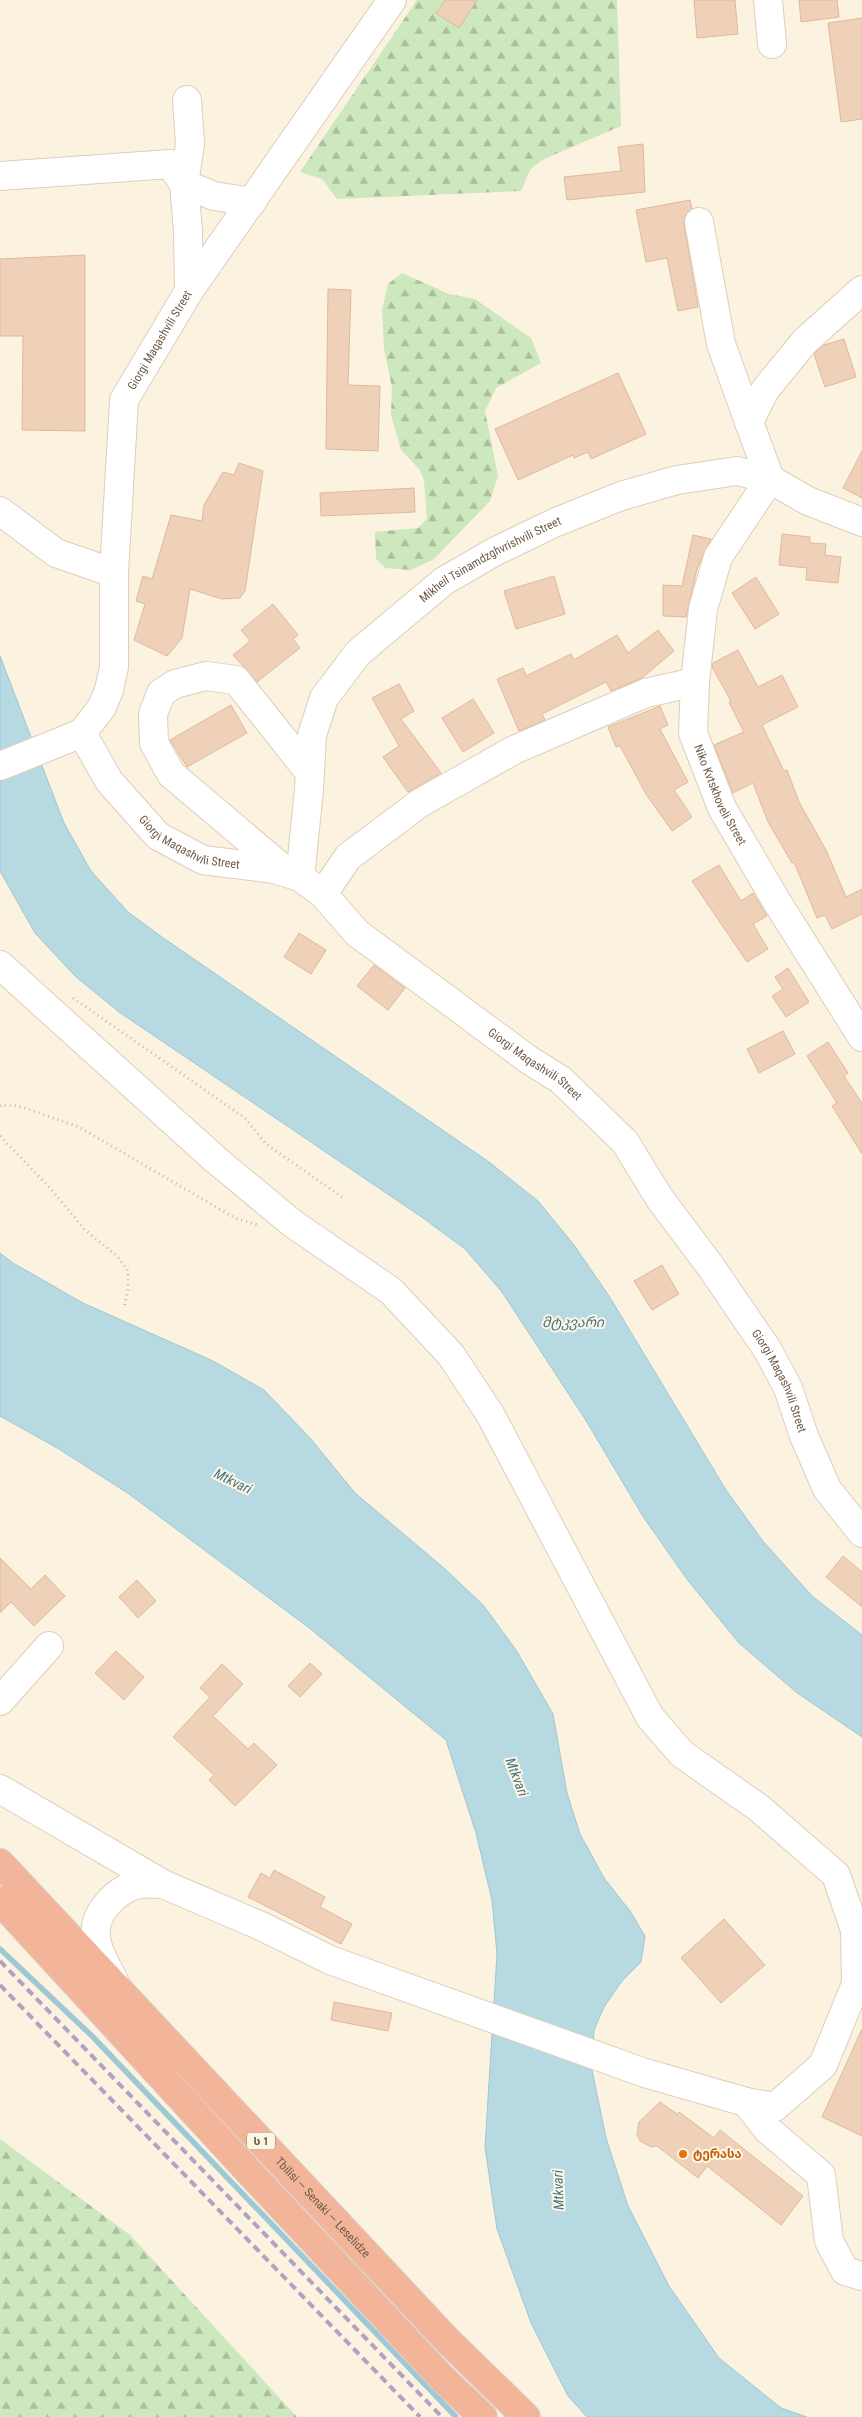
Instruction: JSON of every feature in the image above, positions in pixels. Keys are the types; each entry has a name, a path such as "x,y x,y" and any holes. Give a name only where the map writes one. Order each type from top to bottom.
{"highway":[{"name":"Tbilisi — Senaki — Leselidze","path":"0,1863 448,2341 526,2417"},
{"name":"ს 1","path":"0,1901 442,2378 483,2417"}],"street":[{"name":"Giorgi Maqashvili Street","path":"392,0 189,291 124,400 114,573 114,666 109,690 102,707 82,733 109,781 158,836 203,860 294,875 323,894 357,933 529,1060 561,1080 625,1142 660,1198 711,1267 767,1349 788,1388 804,1436 827,1489 862,1533"},
{"path":"768,0 772,44"},
{"path":"187,100 190,144 184,184 188,231 189,291"},
{"path":"0,176 170,164 184,184 214,196 252,202"},
{"path":"699,222 721,344 770,479"},
{"path":"749,422 765,390 805,341 862,290"},
{"name":"Mikheil Tsinamdzghvrishvili Street","path":"294,875 310,773 312,735 324,698 358,653 444,581 494,552 554,523 621,496 677,480 737,471 770,479 808,501 862,522"},
{"name":"Niko Kvtskhoveli Street","path":"770,479 718,557 703,609 695,682 693,733 722,808 777,902 862,1037"},
{"path":"0,511 56,553 114,573"},
{"path":"294,875 171,774 154,743 153,714 161,693 175,684 206,676 236,680 310,773"},
{"path":"323,894 348,857 420,803 437,793 514,750 646,693 695,682"},
{"path":"0,766 82,733"},
{"path":"0,965 42,1005 216,1160 292,1223 391,1291 451,1354 490,1414 650,1717 682,1754 759,1808 836,1875 855,1930 856,1984 823,2065 775,2107 746,2102 645,2073 330,1960 259,1925 163,1884 0,1789"},
{"path":"0,1701 49,1646"},
{"path":"118,1988 98,1948 95,1935 101,1915 111,1899 124,1891 140,1884 163,1884"},
{"path":"746,2102 768,2130 821,2176 829,2240 845,2271 862,2276"}],"path":[{"path":"42,1005 70,996 245,1118 266,1144 345,1199"},
{"path":"0,1106 19,1106 79,1127 235,1218 259,1226"},
{"path":"0,1136 51,1189 85,1230 117,1256 128,1271 128,1289 124,1308"}],"green space":[{"path":"417,0 617,0 621,126 542,160 530,170 521,191 337,199 322,179 300,172"},
{"path":"402,273 449,294 475,299 531,338 541,363 496,388 485,411 498,476 490,501 434,559 411,570 385,568 376,559 375,532 418,528 427,519 424,480 419,469 401,450 391,415 392,387 384,349 382,310 388,284"},
{"path":"0,2139 130,2235 297,2417 0,2417"}],"water":[{"name":"მტკვარი","path":"0,656 64,823 91,871 128,912 489,1162 538,1201 574,1245 609,1296 726,1490 762,1540 812,1596 862,1635 862,1737 796,1692 739,1643 689,1582 644,1518 585,1419 502,1292 465,1249 423,1218 119,1012 75,976 35,933 0,871"},
{"name":"Mtkvari","path":"0,1253 13,1263 83,1303 213,1361 264,1390 310,1438 355,1493 445,1569 483,1605 516,1650 553,1714 567,1793 580,1834 604,1878 630,1911 645,1936 641,1962 622,1981 604,2007 594,2030 592,2070 606,2138 628,2206 669,2286 719,2358 781,2408 807,2417 587,2417 568,2396 531,2323 497,2229 485,2147 497,1954 492,1900 476,1833 446,1740 308,1627 129,1494 59,1449 0,1416"}],"building":[{"path":"445,0 477,0 459,28 436,13"},
{"path":"694,0 735,0 738,34 697,38"},
{"path":"799,0 837,0 839,17 801,22"},
{"path":"862,18 862,119 841,122 828,23"},
{"path":"643,144 645,192 567,200 564,177 621,171 618,147"},
{"path":"690,200 692,209 685,216 684,225 698,307 678,311 667,258 646,262 636,210"},
{"path":"85,255 85,431 22,430 23,336 0,336 0,259"},
{"path":"328,289 351,290 348,385 380,386 378,451 326,449"},
{"path":"844,339 856,377 825,387 814,354 824,345"},
{"path":"618,373 646,434 591,459 588,452 574,458 573,455 518,480 495,429"},
{"path":"862,451 862,498 843,488"},
{"path":"239,463 263,471 245,591 240,598 222,599 190,589 182,638 167,656 134,640 145,604 136,601 143,576 152,579 171,515 202,521 204,505 223,472 234,475"},
{"path":"414,488 415,512 321,516 320,493"},
{"path":"782,534 810,537 810,543 826,544 825,555 841,557 838,583 806,580 807,568 779,565"},
{"path":"693,535 711,539 697,569 686,617 663,616 663,585 682,586"},
{"path":"554,576 565,614 516,629 504,591"},
{"path":"756,577 779,614 755,629 732,593"},
{"path":"273,604 298,635 293,639 300,648 257,682 233,655 250,641 241,630"},
{"path":"658,630 674,651 642,678 611,691 606,682 542,714 545,720 519,731 497,679 523,668 526,676 571,654 574,660 617,635 628,653"},
{"path":"738,650 758,687 782,675 798,707 762,725 784,771 787,770 799,802 826,850 846,897 862,889 862,914 832,929 825,915 817,918 794,862 792,863 768,822 753,783 733,793 714,745 744,732 729,702 731,701 712,667 713,663"},
{"path":"399,684 414,711 401,719 441,773 408,792 383,757 399,746 372,698"},
{"path":"473,699 494,733 463,752 442,718"},
{"path":"231,705 247,733 187,767 170,740"},
{"path":"660,706 668,725 660,729 688,782 674,790 692,817 672,831 646,794 620,746 616,747 608,727"},
{"path":"719,865 741,901 753,893 767,916 753,924 768,949 747,962 692,881"},
{"path":"299,933 326,950 311,974 284,957"},
{"path":"374,965 405,988 388,1010 357,986"},
{"path":"788,968 809,1002 786,1017 772,996 783,989 775,977"},
{"path":"783,1031 795,1054 759,1073 747,1049"},
{"path":"828,1042 848,1073 844,1076 862,1103 862,1154 832,1106 837,1103 807,1056"},
{"path":"662,1265 679,1294 652,1310 634,1281"},
{"path":"843,1556 862,1572 862,1607 826,1577"},
{"path":"0,1558 31,1589 45,1575 65,1596 34,1626 11,1602 0,1613"},
{"path":"137,1580 156,1601 138,1618 119,1597"},
{"path":"116,1651 144,1677 124,1700 95,1673"},
{"path":"310,1663 322,1674 300,1697 288,1686"},
{"path":"222,1664 243,1684 213,1716 248,1749 254,1743 277,1765 235,1806 209,1780 214,1775 173,1737 210,1697 200,1688"},
{"path":"274,1870 325,1897 320,1907 352,1924 341,1944 248,1897 261,1873 270,1878"},
{"path":"724,1919 765,1965 721,2003 681,1958"},
{"path":"334,2002 392,2013 388,2031 331,2020"},
{"path":"862,2029 862,2136 822,2117"},
{"path":"660,2102 677,2114 679,2112 714,2138 720,2130 803,2196 781,2225 707,2166 698,2178 657,2146 651,2147 640,2141 637,2135 639,2122"}],"waterway":[{"path":"0,1949 92,2036 456,2417"}],"railway":[{"path":"0,1961 442,2417"},
{"path":"0,1985 420,2417"}],"place":[{"name":"ტერასა","path":"683,2154"}]}
